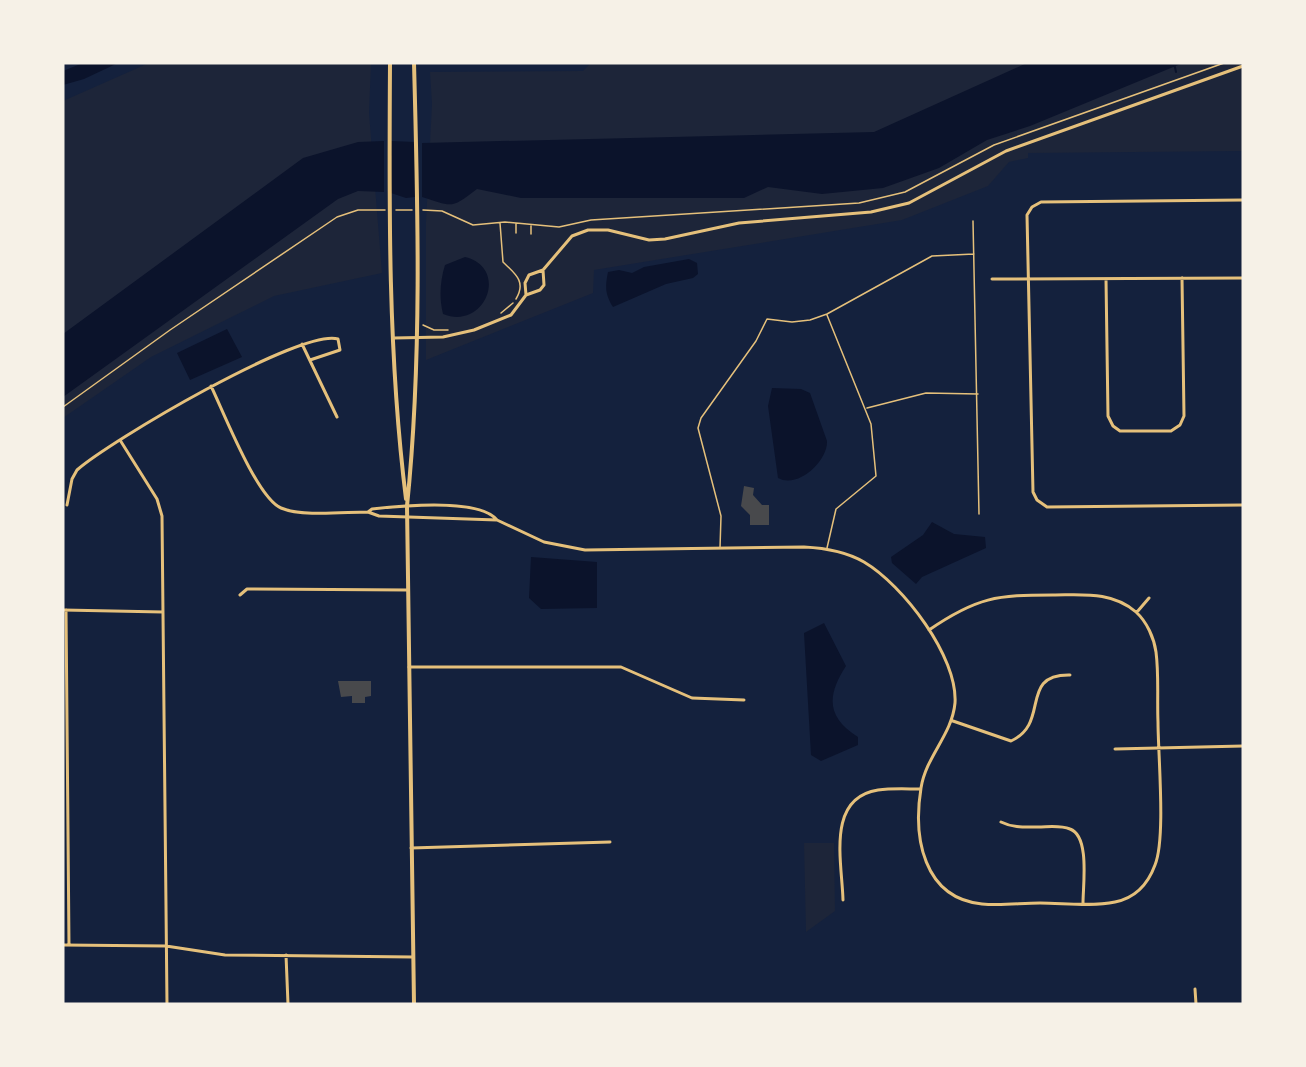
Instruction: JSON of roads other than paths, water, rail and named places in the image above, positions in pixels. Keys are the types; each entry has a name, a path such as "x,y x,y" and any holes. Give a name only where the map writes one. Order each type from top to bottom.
{"main road":[{"path":"390,63 394,338 400,454 407,506"},
{"path":"414,63 413,212 416,338 412,454 407,506 414,1004"}],"street":[{"path":"394,338 443,338 474,330 511,315 526,294 526,278 533,272 543,270 565,242 588,230 608,230 649,240 665,239 740,223 871,212 909,203 1006,151 1243,66"},
{"path":"1243,200 1041,202 1032,207 1027,215 1033,492 1036,500 1047,507 1243,505"},
{"path":"526,294 540,290 544,285 543,270"},
{"path":"1106,279 1108,416 1113,426 1120,431 1171,431 1180,425 1184,416 1182,278"},
{"path":"992,279 1243,278"},
{"path":"67,505 72,479 77,470 172,406 302,344 330,337 338,339 340,350 310,360"},
{"path":"302,344 337,417"},
{"path":"212,386 256,480 265,495 280,508 295,511 368,512 373,515 497,520 544,542 585,550 827,548 867,564 908,601 929,630 947,665 953,685 955,700 953,721 932,756 920,789 920,844 925,864 945,890 981,904 1114,903 1141,891 1156,863 1160,846 1156,653 1152,636 1137,612 1116,599 1097,595 1010,595 970,604 929,630"},
{"path":"120,441 157,499 162,516 167,1004"},
{"path":"368,512 372,509 407,506 473,508 492,513 497,520"},
{"path":"240,595 248,589 408,590"},
{"path":"1137,612 1149,598"},
{"path":"69,945 64,610 163,612"},
{"path":"409,667 621,667 692,698 744,700"},
{"path":"953,721 1011,741 1022,736 1029,727 1040,688 1045,679 1054,675 1070,675"},
{"path":"1115,749 1243,746"},
{"path":"843,900 841,831 846,809 854,799 867,793 879,790 920,789"},
{"path":"1001,822 1010,827 1063,826 1073,830 1081,837 1083,903"},
{"path":"411,848 610,842"},
{"path":"63,945 166,946 225,955 413,957"},
{"path":"286,956 288,1004"},
{"path":"1195,989 1196,1004"}],"lane":[{"path":"973,221 979,514"},
{"path":"720,549 721,516 699,442 698,428 701,418 756,341 767,319 792,322 810,320 827,314 932,256 974,254"},
{"path":"827,314 871,424 876,476 836,509 827,548"},
{"path":"866,408 926,393 978,394"}],"waterway":[{"path":"1174,63 1176,72"}]}
